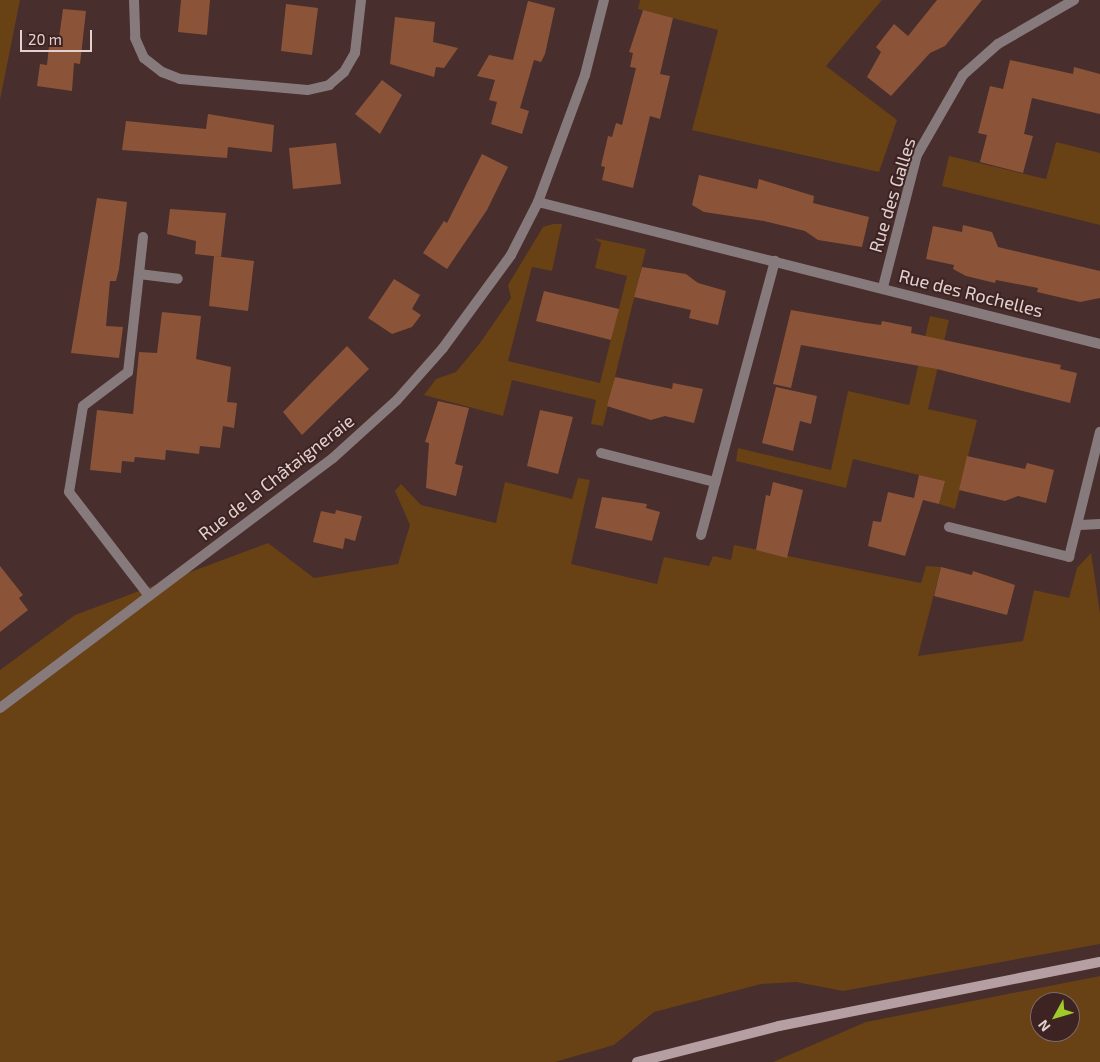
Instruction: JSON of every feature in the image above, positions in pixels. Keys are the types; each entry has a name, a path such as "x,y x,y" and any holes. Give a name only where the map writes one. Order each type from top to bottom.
{"main road":[{"path":"637,1062 779,1026 1100,962"}],"street":[{"path":"134,0 135,38 144,58 162,72 180,79 308,90 329,86 344,72 355,53 361,0"},
{"name":"Rue de la Châtaigneraie","path":"0,708 333,458 397,400 481,300 538,202 582,84 604,0"},
{"name":"Rue des Galles","path":"883,287 917,155 963,75 998,44 1074,0"},
{"name":"Rue des Rochelles","path":"538,202 883,287 1100,344"},
{"path":"143,237 128,372 83,406 70,492 148,596"},
{"path":"701,535 775,261"},
{"path":"139,274 178,279"},
{"path":"949,527 1069,557 1080,524 1100,432"},
{"path":"601,453 715,482"},
{"path":"1080,524 1100,524"}],"shaded area":[{"path":"0,0 20,0 0,100"},
{"path":"640,0 882,0 826,66 897,120 879,172 692,130 718,30 638,9"},
{"path":"1056,142 1100,153 1100,225 942,186 949,156 1046,179"},
{"path":"562,224 552,271 532,267 508,361 600,383 627,276 595,268 601,243 594,238 646,249 603,426 591,424 596,400 512,380 503,416 424,395 436,379 456,372 480,343 511,298 508,285 543,227"},
{"path":"930,316 949,320 928,409 977,420 955,509 939,504 944,481 853,459 846,488 736,461 738,448 831,470 848,391 909,405"},
{"path":"578,478 590,480 571,564 657,584 664,557 709,566 713,556 731,560 734,545 921,583 926,566 941,567 918,656 1023,641 1034,590 1069,598 1077,568 1091,553 1100,613 1100,944 843,991 796,982 761,984 654,1012 614,1045 555,1062 0,1062 0,670 75,615 268,543 314,578 398,564 410,525 395,491 401,484 421,505 496,523 505,482 572,499"},
{"path":"1100,976 1100,1062 773,1062 866,1022"}],"building":[{"path":"181,0 210,0 207,35 178,32"},
{"path":"937,0 982,0 945,46 930,53 891,96 867,77 881,52 876,47 894,24 908,36"},
{"path":"528,1 555,8 545,54 541,62 534,60 520,108 529,111 522,134 491,124 497,102 489,100 495,80 477,76 489,55 513,60"},
{"path":"286,4 318,8 312,55 281,51"},
{"path":"63,9 86,11 80,64 74,63 72,91 37,86 40,64 47,65 50,37 59,38"},
{"path":"643,10 673,18 660,74 670,76 660,119 650,116 633,188 602,180 605,167 601,166 608,136 612,137 616,123 622,125 636,68 630,67 633,53 629,52"},
{"path":"395,17 435,22 433,42 458,48 444,68 436,67 434,77 390,64"},
{"path":"1010,60 1073,74 1074,67 1100,74 1100,114 1032,98 1024,134 1033,136 1023,173 980,162 987,135 978,133 990,86 1003,89"},
{"path":"382,80 402,95 380,134 355,114"},
{"path":"208,114 274,125 272,152 228,147 227,158 122,150 126,121 206,129"},
{"path":"336,143 341,184 293,189 289,148"},
{"path":"482,154 508,167 487,210 447,269 423,253 444,221 447,223"},
{"path":"699,175 757,189 759,179 814,196 813,203 869,217 862,247 818,240 805,231 764,221 704,212 692,205"},
{"path":"97,198 127,202 119,269 116,281 110,281 106,326 123,327 119,358 71,353"},
{"path":"170,209 226,213 221,257 195,254 196,241 167,234"},
{"path":"963,225 992,232 998,247 1100,271 1100,298 1080,302 1037,292 1038,288 996,280 995,283 966,276 953,269 954,265 926,259 933,226 962,232"},
{"path":"214,256 254,261 248,311 209,306"},
{"path":"642,267 686,274 698,283 726,291 718,325 689,318 691,310 634,297"},
{"path":"394,279 420,295 412,309 421,315 412,327 392,334 368,318"},
{"path":"544,291 619,309 611,340 536,321"},
{"path":"791,310 866,323 881,325 882,321 912,327 911,333 1061,365 1060,369 1077,373 1070,403 937,369 801,345 791,388 773,384"},
{"path":"162,312 201,316 196,359 231,367 227,402 237,403 234,428 223,426 220,448 200,446 199,454 166,450 165,460 135,457 134,462 122,461 121,473 90,470 97,410 133,414 139,352 157,353"},
{"path":"347,346 369,369 302,435 283,412"},
{"path":"615,377 672,389 673,383 703,389 694,423 665,416 651,420 607,406"},
{"path":"776,387 817,396 811,424 800,421 793,451 762,443"},
{"path":"438,401 469,408 455,464 463,466 456,496 426,488 429,443 425,442"},
{"path":"540,410 573,417 558,474 527,466"},
{"path":"967,456 1025,469 1027,463 1054,470 1046,503 1018,496 1005,501 959,490"},
{"path":"919,475 945,481 939,504 923,500 905,556 868,546 873,521 881,522 888,492 914,498"},
{"path":"773,482 803,490 787,558 756,550 766,495 770,496"},
{"path":"602,497 647,504 646,508 660,512 652,541 595,528"},
{"path":"336,510 362,516 355,541 345,538 343,549 313,542 321,511 335,514"},
{"path":"0,566 23,595 19,598 28,610 0,632"},
{"path":"941,567 972,575 973,571 1015,585 1007,615 934,596"}]}
